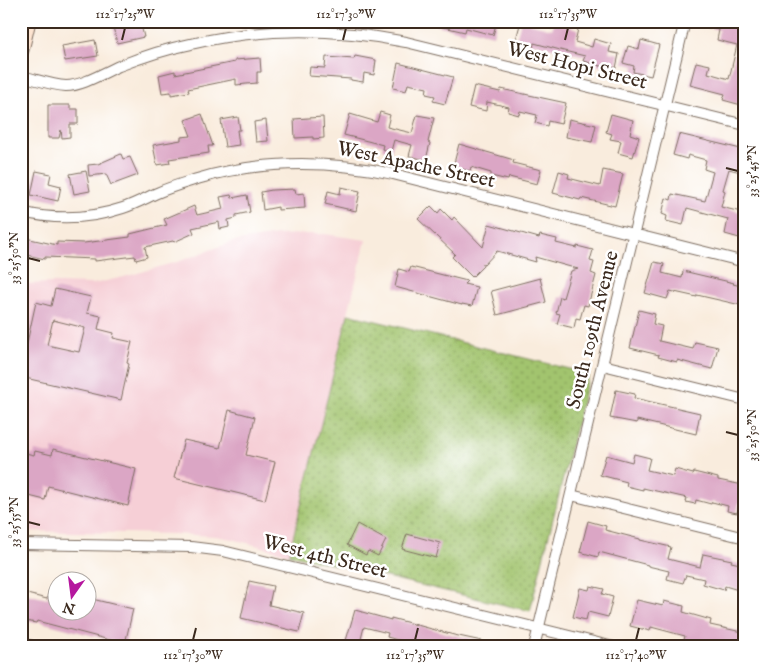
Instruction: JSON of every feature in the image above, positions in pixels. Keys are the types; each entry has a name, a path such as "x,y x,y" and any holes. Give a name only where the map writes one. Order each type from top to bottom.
{"main road":[{"path":"21,50 28,21"}],"street":[{"name":"South 109th Avenue","path":"534,647 686,21"},
{"name":"West Hopi Street","path":"21,76 67,86 74,85 146,56 193,43 259,33 296,31 334,32 380,37 414,44 745,125"},
{"name":"West Apache Street","path":"21,212 61,218 100,214 123,208 176,186 214,174 260,166 314,163 352,166 393,174 745,262"},
{"path":"602,365 745,400"},
{"path":"570,495 745,538"},
{"name":"West 4th Street","path":"21,544 184,547 224,551 614,647"},
{"path":"21,643 37,647"}],"shaded area":[{"path":"324,234 366,240 289,554 215,536 21,531 21,284 93,284 180,261 232,242 277,235"}],"green space":[{"path":"348,314 589,374 530,611 289,554"}],"building":[{"path":"140,21 144,37 117,43 113,27"},
{"path":"435,21 497,21 493,35 466,28 465,32 435,25"},
{"path":"521,21 552,29 554,23 578,29 575,42 592,47 594,39 611,44 609,52 619,54 616,68 604,65 604,67 583,61 585,56 534,43 533,48 515,43"},
{"path":"696,21 745,21 745,106 723,100 725,94 690,85 696,62 710,65 708,73 729,79 737,45 717,40 719,30 696,25"},
{"path":"95,40 98,56 65,61 62,46"},
{"path":"641,40 659,45 651,76 633,72 634,66 623,63 628,46 639,49"},
{"path":"355,56 376,60 374,75 364,73 363,82 351,79 309,76 310,67 325,68 326,57 354,59"},
{"path":"260,58 261,72 257,72 257,83 236,85 236,79 188,89 189,92 171,95 171,92 162,93 159,75 175,71 175,74 235,62 235,60"},
{"path":"398,63 453,77 445,104 433,101 435,96 426,94 427,88 408,84 406,91 393,88"},
{"path":"474,86 500,92 501,89 566,103 561,124 548,121 547,126 535,123 537,115 520,111 519,115 508,112 509,107 487,102 486,111 469,107"},
{"path":"48,105 70,105 70,109 78,109 78,124 70,124 70,137 62,138 61,130 59,138 48,138"},
{"path":"380,112 390,115 387,127 412,133 417,115 434,118 426,160 409,156 412,145 394,140 391,151 382,149 383,145 344,135 350,114 377,122"},
{"path":"202,114 213,146 208,146 209,153 169,159 170,163 157,165 153,145 181,140 181,137 191,136 185,120"},
{"path":"611,114 633,120 630,134 639,137 633,157 618,153 621,141 610,139 612,134 606,132"},
{"path":"238,117 240,130 237,130 239,145 225,147 221,120"},
{"path":"323,117 324,138 295,138 294,119"},
{"path":"569,119 596,125 592,142 566,137"},
{"path":"266,120 268,141 256,142 254,122"},
{"path":"679,134 745,150 745,173 729,169 723,190 725,191 721,207 745,213 743,239 725,234 728,219 687,208 683,225 666,221 667,216 662,214 666,198 671,200 672,194 705,201 713,172 704,169 706,160 688,155 687,159 673,155"},
{"path":"459,144 514,160 513,163 541,170 537,184 509,177 508,180 491,176 491,173 471,167 470,171 453,167"},
{"path":"121,154 123,159 130,157 138,175 111,185 106,174 89,176 88,165 98,164"},
{"path":"603,170 623,174 615,206 553,193 559,171 569,174 568,178 600,186"},
{"path":"36,171 51,174 49,183 61,186 58,201 31,195"},
{"path":"86,171 90,191 74,194 70,174"},
{"path":"341,187 360,191 356,211 325,204 328,191 340,194"},
{"path":"295,189 296,194 304,193 305,208 278,210 278,207 263,210 261,192"},
{"path":"231,195 232,198 247,195 250,212 236,215 236,218 228,220 229,227 220,229 219,222 192,228 194,233 174,242 145,247 147,257 136,260 135,256 95,261 95,259 45,257 45,259 21,254 21,237 57,245 57,242 84,243 130,237 130,234 167,225 164,219 194,206 197,215 223,209 220,197"},
{"path":"431,206 438,213 441,209 452,220 454,217 483,247 489,224 539,238 540,235 557,239 556,243 593,250 590,261 594,262 591,273 596,275 588,306 584,305 580,319 576,318 574,328 557,324 560,314 556,313 560,297 563,298 571,271 578,269 535,257 536,262 497,251 484,265 483,263 483,266 472,277 452,257 455,254 418,219"},
{"path":"654,262 664,264 662,273 682,278 683,271 745,287 745,306 670,291 667,299 645,293"},
{"path":"411,267 467,281 464,284 477,287 472,306 395,287 399,269 409,272"},
{"path":"540,278 546,302 497,315 491,291"},
{"path":"55,289 91,297 87,313 101,316 98,329 114,333 113,338 132,342 121,400 21,377 36,302 51,306","holes":["53,320 85,328 79,352 47,345"]},
{"path":"639,310 655,314 653,324 662,326 659,341 693,349 695,342 718,347 712,369 677,360 677,362 658,357 659,355 630,348"},
{"path":"616,390 635,394 634,398 700,413 696,434 637,420 637,423 610,418"},
{"path":"229,410 255,417 246,455 275,462 265,500 174,478 184,440 220,448"},
{"path":"53,449 136,469 128,506 48,486 45,500 21,494 21,452 34,455 35,451 52,455"},
{"path":"634,454 650,458 647,470 673,476 675,469 743,485 737,513 727,511 728,506 696,500 695,504 686,502 687,498 626,486 627,482 600,475 606,455 632,462"},
{"path":"588,521 606,526 605,530 671,547 668,559 700,567 703,554 732,560 731,562 745,565 745,592 725,586 724,590 703,584 704,579 686,575 683,583 667,579 669,571 599,552 598,557 580,552"},
{"path":"357,524 386,540 378,556 368,551 366,555 347,545"},
{"path":"407,534 440,543 436,558 402,549"},
{"path":"249,581 273,586 269,605 304,613 299,632 241,618"},
{"path":"590,586 604,589 602,594 613,597 608,617 588,612 586,620 573,617 580,588 589,590"},
{"path":"27,594 47,599 48,596 48,620 98,620 98,600 133,609 125,644 37,621 36,623 21,620"},
{"path":"637,600 663,606 664,601 684,606 683,612 711,620 710,625 742,632 739,647 711,643 710,647 698,647 699,644 684,640 685,636 651,627 650,631 630,626"},
{"path":"355,610 491,643 491,647 416,647 416,645 387,637 388,633 364,627 359,647 345,644"}]}
